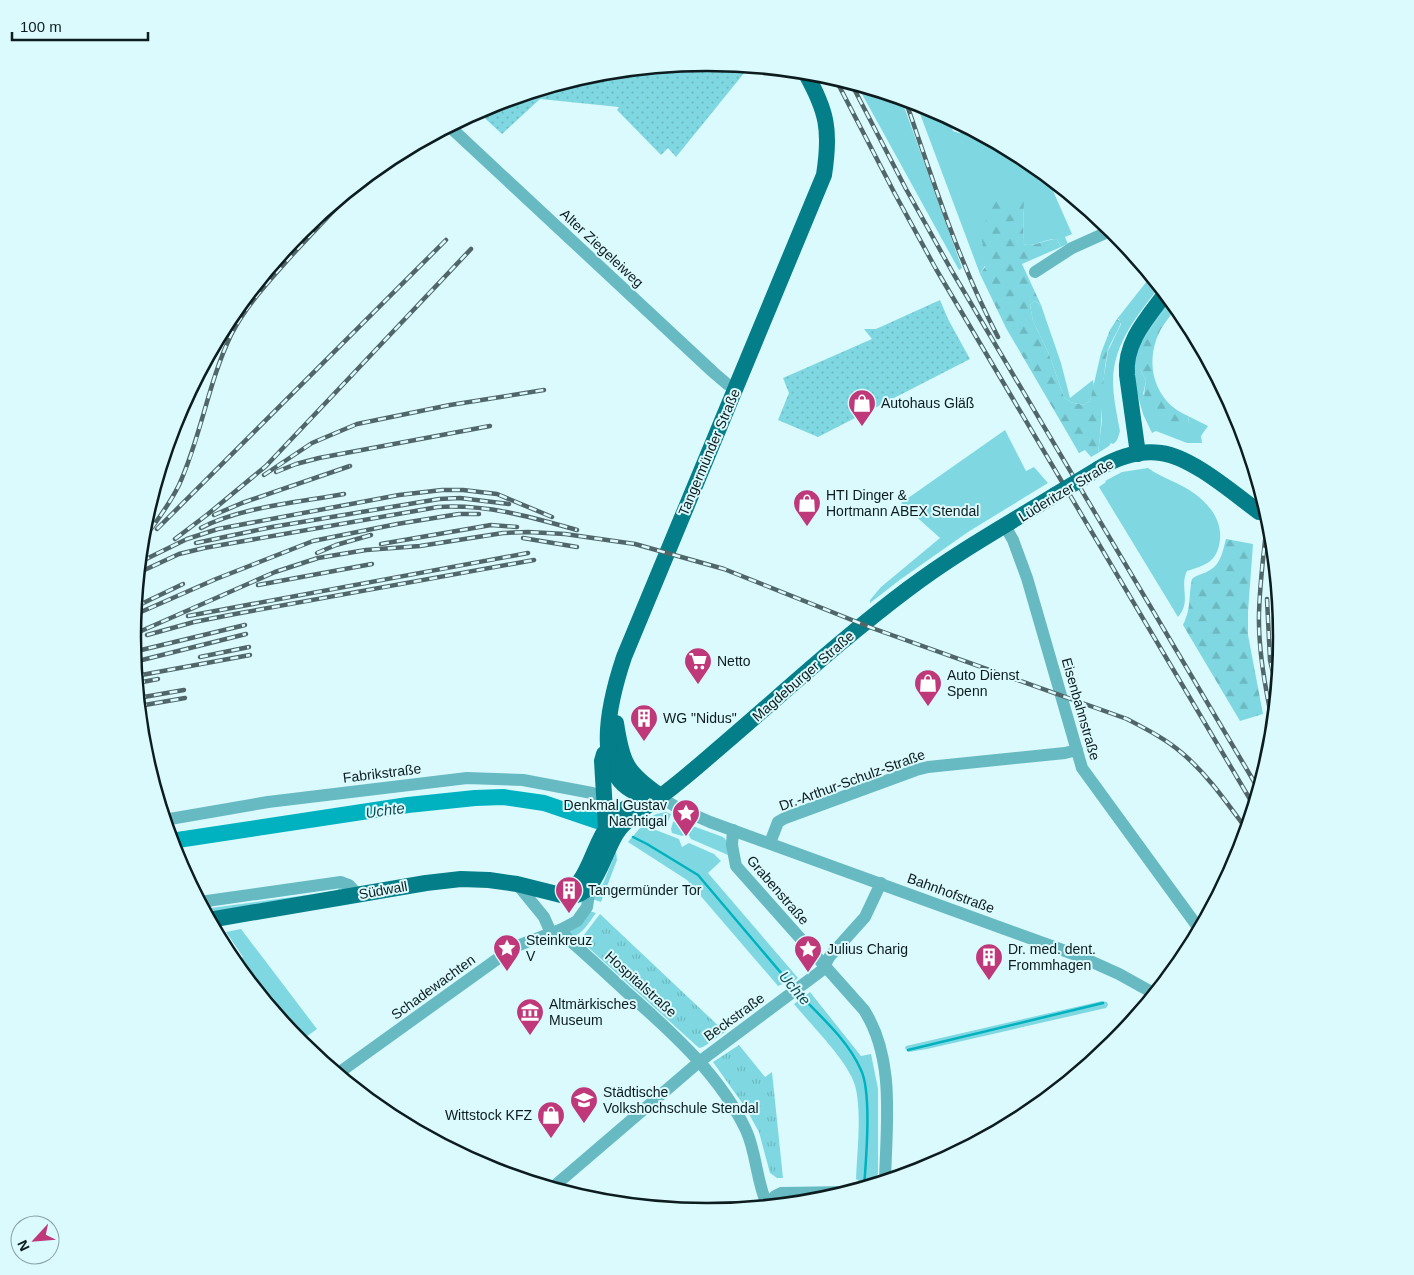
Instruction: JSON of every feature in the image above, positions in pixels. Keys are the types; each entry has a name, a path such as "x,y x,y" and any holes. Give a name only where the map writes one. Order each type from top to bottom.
{"main road":[{"name":"Tangermünder Straße","path":"615,753 608,720 624,657 824,175 828,140 826,118 809,81"},
{"path":"1138,454 1126,375 1126,363 1135,338 1161,300"},
{"name":"Lüderitzer Straße","path":"1005,526 1098,469 1117,459 1138,454 1162,453 1184,461 1258,511"},
{"name":"Magdeburger Straße","path":"606,828 615,816 628,807 660,797 895,598 1005,526"},
{"path":"583,888 606,828 602,761 604,754 615,753 615,770 627,786 640,794 660,797"},
{"path":"583,888 617,832 629,819 660,797"},
{"name":"Südwall","path":"216,919 426,883 461,879 518,884 570,897 583,888"}],"street":[{"name":"Alter Ziegeleiweg","path":"455,131 713,372 735,389"},
{"path":"1035,272 1072,248 1104,234"},
{"name":"Eisenbahnstraße","path":"1005,526 1013,540 1027,578 1081,764 1089,779 1195,924"},
{"name":"Dr.-Arthur-Schulz-Straße","path":"770,843 776,826 785,818 916,770 1077,750"},
{"name":"Fabrikstraße","path":"171,819 268,802 467,778 523,780 604,797"},
{"name":"Bahnhofstraße","path":"660,797 687,812 733,830 1079,956 1119,974 1149,991"},
{"name":"Grabenstraße","path":"733,830 733,859 736,866 864,1010 881,1048 886,1083 885,1175"},
{"path":"206,901 341,882 349,885 358,895"},
{"name":"Beckstraße","path":"558,1183 699,1062 821,971 830,956 866,917 880,883"},
{"path":"518,884 557,931"},
{"name":"Schadewachten","path":"342,1070 514,948 557,931 577,914 583,888"},
{"name":"Hospitalstraße","path":"557,931 670,1031 699,1062 732,1106 747,1131 755,1157 760,1192 764,1201"},
{"path":"771,1200 774,1196 781,1193 819,1192"}],"green space":[{"path":"670,72 745,72 676,157 668,148 661,155 617,110 619,107 540,99 502,134 484,117 525,101 560,91 597,82"},
{"path":"861,93 904,107 962,268 959,270"},
{"path":"919,112 951,127 953,131 961,132 990,147 1052,188 1072,234 1065,237 1068,244 1061,247 1057,239 1031,245 1023,244 1024,201 980,274"},
{"path":"1021,197 1024,201 1023,244 1031,245 1057,239 1061,247 1022,264 1041,305 1034,301 1030,305 1033,321 1049,354 1064,397 1070,402 1083,405 1090,401 1101,353 1110,330 1117,319 1121,322 1107,354 1098,453 1091,457 1085,450 1079,453 1006,328 980,274 985,267 981,230 995,202 1000,198"},
{"path":"1147,281 1155,292 1128,330 1122,341 1114,366 1113,386 1120,431 1115,443 1111,443 1098,453 1102,420 1101,394 1108,351 1121,324 1119,319 1117,319"},
{"path":"940,300 970,359 818,437 778,420 789,393 783,378 872,339 864,329 876,329"},
{"path":"1034,301 1041,305 1061,363 1070,398 1093,380 1094,386 1090,401 1083,405 1070,402 1064,397 1049,354 1033,321 1030,305"},
{"path":"1165,305 1166,307 1143,339 1140,369 1146,381 1143,394 1189,424 1188,416 1208,426 1201,436 1202,443 1187,443 1156,431 1152,433 1143,414 1132,375 1136,347"},
{"path":"1166,307 1171,314 1159,333 1155,345 1153,370 1160,392 1167,402 1188,416 1188,427 1181,430 1162,423 1155,419 1146,408 1144,392 1146,381 1140,369 1135,368 1143,339"},
{"path":"1005,430 1026,471 1034,467 1048,483 968,532 870,603 870,600 881,587 940,538 901,503"},
{"path":"1148,468 1198,496 1212,511 1220,530 1218,547 1210,562 1187,571 1184,583 1185,600 1178,617 1099,487 1105,481 1122,472"},
{"path":"1226,539 1253,544 1248,635 1263,714 1240,721 1183,625 1189,607 1192,579 1210,570 1217,564"},
{"path":"666,812 671,814 664,828 643,822 656,814"},
{"path":"675,821 723,837 727,841 728,855 691,839 688,834 682,836 672,833 671,829"},
{"path":"643,827 648,827 679,839 682,847 689,843 714,854 721,861 708,873 798,978 788,986 785,983 778,986 687,880 628,842"},
{"path":"616,851 617,860 601,902 592,899 595,892 603,884"},
{"path":"340,885 345,889 337,890"},
{"path":"320,893 212,912 209,906 212,905 211,908"},
{"path":"589,911 596,913 583,930 572,937 570,932"},
{"path":"600,914 725,1032 699,1048 580,940"},
{"path":"241,929 317,1029 306,1037 281,1011 241,958 243,957 226,932"},
{"path":"810,992 861,1056 871,1054 878,1089 877,1178 860,1182 856,1179 859,1115 853,1080 842,1061 794,1004"},
{"path":"1102,1001 1107,1002 1106,1008 927,1049 908,1052 905,1048 906,1046"},
{"path":"739,1045 765,1077 772,1072 783,1178 777,1178 770,1173 759,1132 745,1107 713,1062"}],"waterway":[{"name":"Uchte","path":"179,840 408,805 475,798 503,797 544,803 597,821"},
{"name":"Uchte","path":"633,837 698,875 793,987"},
{"name":"Uchte","path":"798,993 841,1039 861,1070 867,1110 864,1181"},
{"path":"908,1050 1103,1003"}],"railway":[{"path":"840,88 936,269 1250,799"},
{"path":"855,91 906,189 953,273 1254,782"},
{"path":"908,108 958,250 998,337"},
{"path":"152,527 171,500 187,467 216,372 237,324 276,273 317,228"},
{"path":"157,529 446,240"},
{"path":"175,539 266,466 471,249"},
{"path":"264,475 312,443 357,424 450,405 544,390"},
{"path":"276,472 319,458 490,426"},
{"path":"214,515 242,503 350,466"},
{"path":"147,559 187,539 218,529 399,495 442,490 463,490 497,494 552,517"},
{"path":"201,528 252,510 344,494"},
{"path":"196,543 272,527 439,499 460,498 509,504"},
{"path":"145,570 179,554 204,548 438,507 474,508 509,512 577,530"},
{"path":"142,612 216,579 313,541 397,524 459,514 479,514"},
{"path":"381,544 491,525 517,527"},
{"path":"141,631 275,572 318,558 366,550 420,546 503,533 565,534 635,544 724,569 872,628 1127,719 1149,730 1176,748 1217,790 1242,823"},
{"path":"317,553 336,545 371,535"},
{"path":"523,538 577,547"},
{"path":"1265,544 1261,576 1259,627 1269,705"},
{"path":"188,616 528,553"},
{"path":"147,635 194,622 235,614 534,560"},
{"path":"258,585 372,564"},
{"path":"142,604 183,584"},
{"path":"1267,599 1272,669"},
{"path":"141,650 245,625"},
{"path":"142,660 246,634"},
{"path":"200,657 249,647"},
{"path":"142,675 250,655"},
{"path":"143,682 158,679"},
{"path":"144,697 184,690"},
{"path":"145,705 185,698"}],"place":[{"name":"Autohaus Gläß","path":"862,427"},
{"name":"HTI Dinger & Hortmann ABEX Stendal","path":"807,527"},
{"name":"Netto","path":"698,685"},
{"name":"Auto Dienst Spenn","path":"928,707"},
{"name":"WG \"Nidus\"","path":"644,742"},
{"name":"Denkmal Gustav Nachtigal","path":"686,837"},
{"name":"Tangermünder Tor","path":"569,914"},
{"name":"Steinkreuz V","path":"507,972"},
{"name":"Julius Charig","path":"808,973"},
{"name":"Dr. med. dent. Frommhagen","path":"989,981"},
{"name":"Altmärkisches Museum","path":"530,1036"},
{"name":"Städtische Volkshochschule Stendal","path":"584,1124"},
{"name":"Wittstock KFZ","path":"551,1139"}]}
